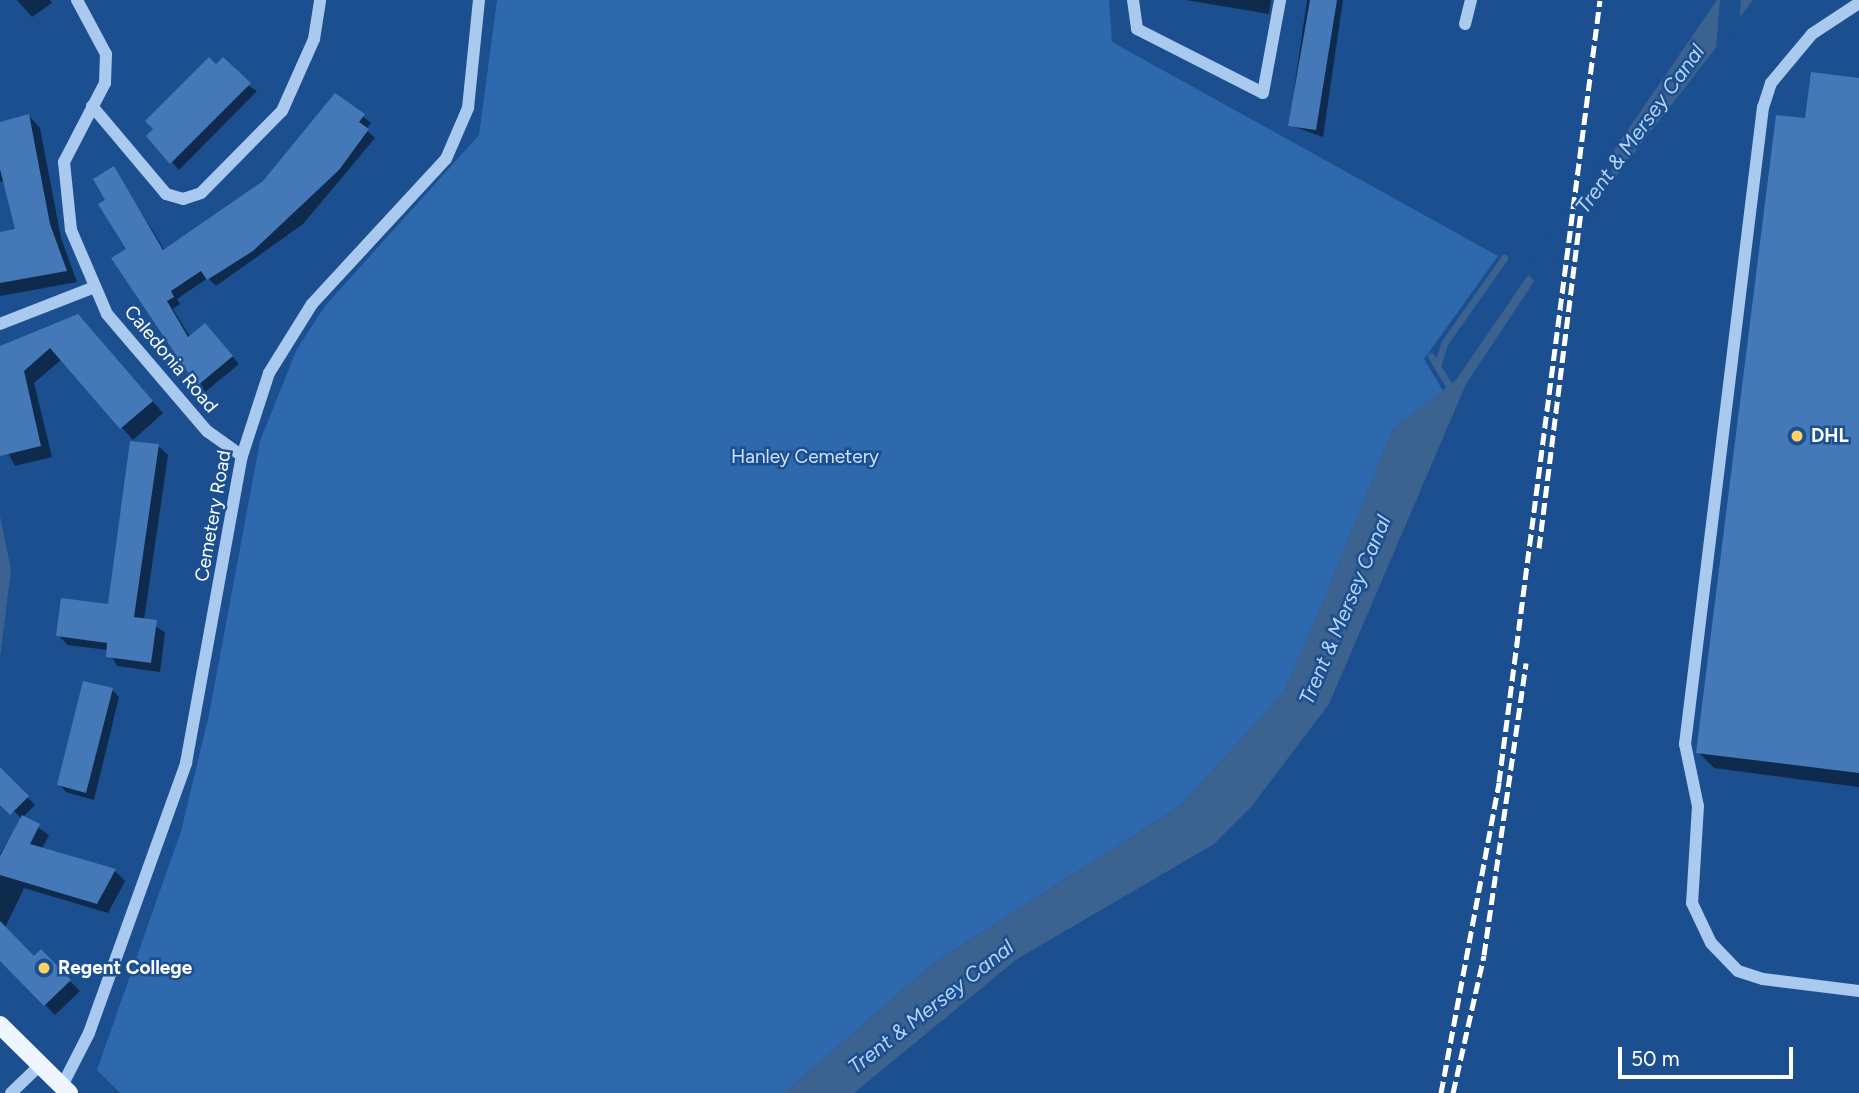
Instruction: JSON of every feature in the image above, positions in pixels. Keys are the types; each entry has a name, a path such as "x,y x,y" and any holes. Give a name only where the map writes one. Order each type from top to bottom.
{"main road":[{"path":"0,1025 65,1090"}],"street":[{"name":"Caledonia Road","path":"77,0 106,54 105,83 64,162 71,230 107,314 159,380 206,431 242,456"},
{"path":"92,106 166,194 183,199 201,193 282,111 314,39 320,0"},
{"name":"Cemetery Road","path":"65,1090 89,1033 186,763 242,456 269,373 312,304 446,159 468,108 479,0"},
{"path":"1133,0 1137,29 1263,93 1280,0"},
{"path":"1465,24 1471,0"},
{"path":"1859,3 1803,43 1771,83 1763,107 1685,744 1699,806 1692,903 1711,943 1738,971 1763,979 1859,990"},
{"path":"0,324 95,287"},
{"path":"11,1093 40,1065"}],"green space":[{"name":"Hanley Cemetery","path":"497,0 1109,0 1112,42 1498,256 1424,359 1443,391 1393,429 1320,610 1284,691 1268,710 1180,806 935,962 784,1093 120,1093 97,1070 181,831 209,715 260,441 297,349 325,306 479,135"}],"water":[{"name":"Trent & Mersey Canal","path":"1717,0 1753,0 1535,280 1466,384 1329,704 1251,807 1214,844 1017,959 854,1093 784,1093 935,962 1180,806 1268,710 1284,691 1320,610 1393,429 1456,380"},
{"path":"0,516 11,570 0,657"}],"pier":[{"path":"1720,0 1741,0 1739,27 1715,61"},
{"path":"1616,134 1610,191 1537,284 1526,272"}],"building":[{"path":"1310,0 1337,0 1316,130 1288,126"},
{"path":"209,57 216,64 223,57 251,83 170,164 146,136 153,129 145,121"},
{"name":"DHL","path":"1811,72 1859,78 1859,773 1696,753 1776,115 1805,118"},
{"path":"335,93 365,114 359,122 369,129 339,170 253,251 207,280 201,271 171,291 174,297 167,301 188,337 205,323 233,356 197,386 111,258 126,249 98,204 105,200 93,179 114,166 163,250 263,181"},
{"path":"29,114 50,224 67,271 0,283 0,232 15,229 0,169 0,122"},
{"path":"78,314 153,401 120,429 50,348 24,371 41,446 0,456 0,346"},
{"path":"130,441 159,444 134,617 157,620 151,663 106,657 107,643 56,636 61,598 108,604"},
{"path":"83,681 113,688 86,793 57,785"},
{"path":"0,767 29,796 10,815 0,805"},
{"path":"22,815 40,824 30,844 116,869 97,904 0,875 0,856"},
{"path":"0,921 34,956 41,949 71,980 44,1006 0,961"}],"waterway":[{"path":"1437,366 1445,342 1504,258"},
{"path":"1431,356 1453,392"}],"railway":[{"path":"1441,1093 1499,782 1600,0"},
{"path":"1539,548 1581,211"},
{"path":"1453,1093 1484,955 1526,663"}],"place":[{"name":"DHL","path":"1797,436"},
{"name":"Regent College","path":"44,968"}]}
